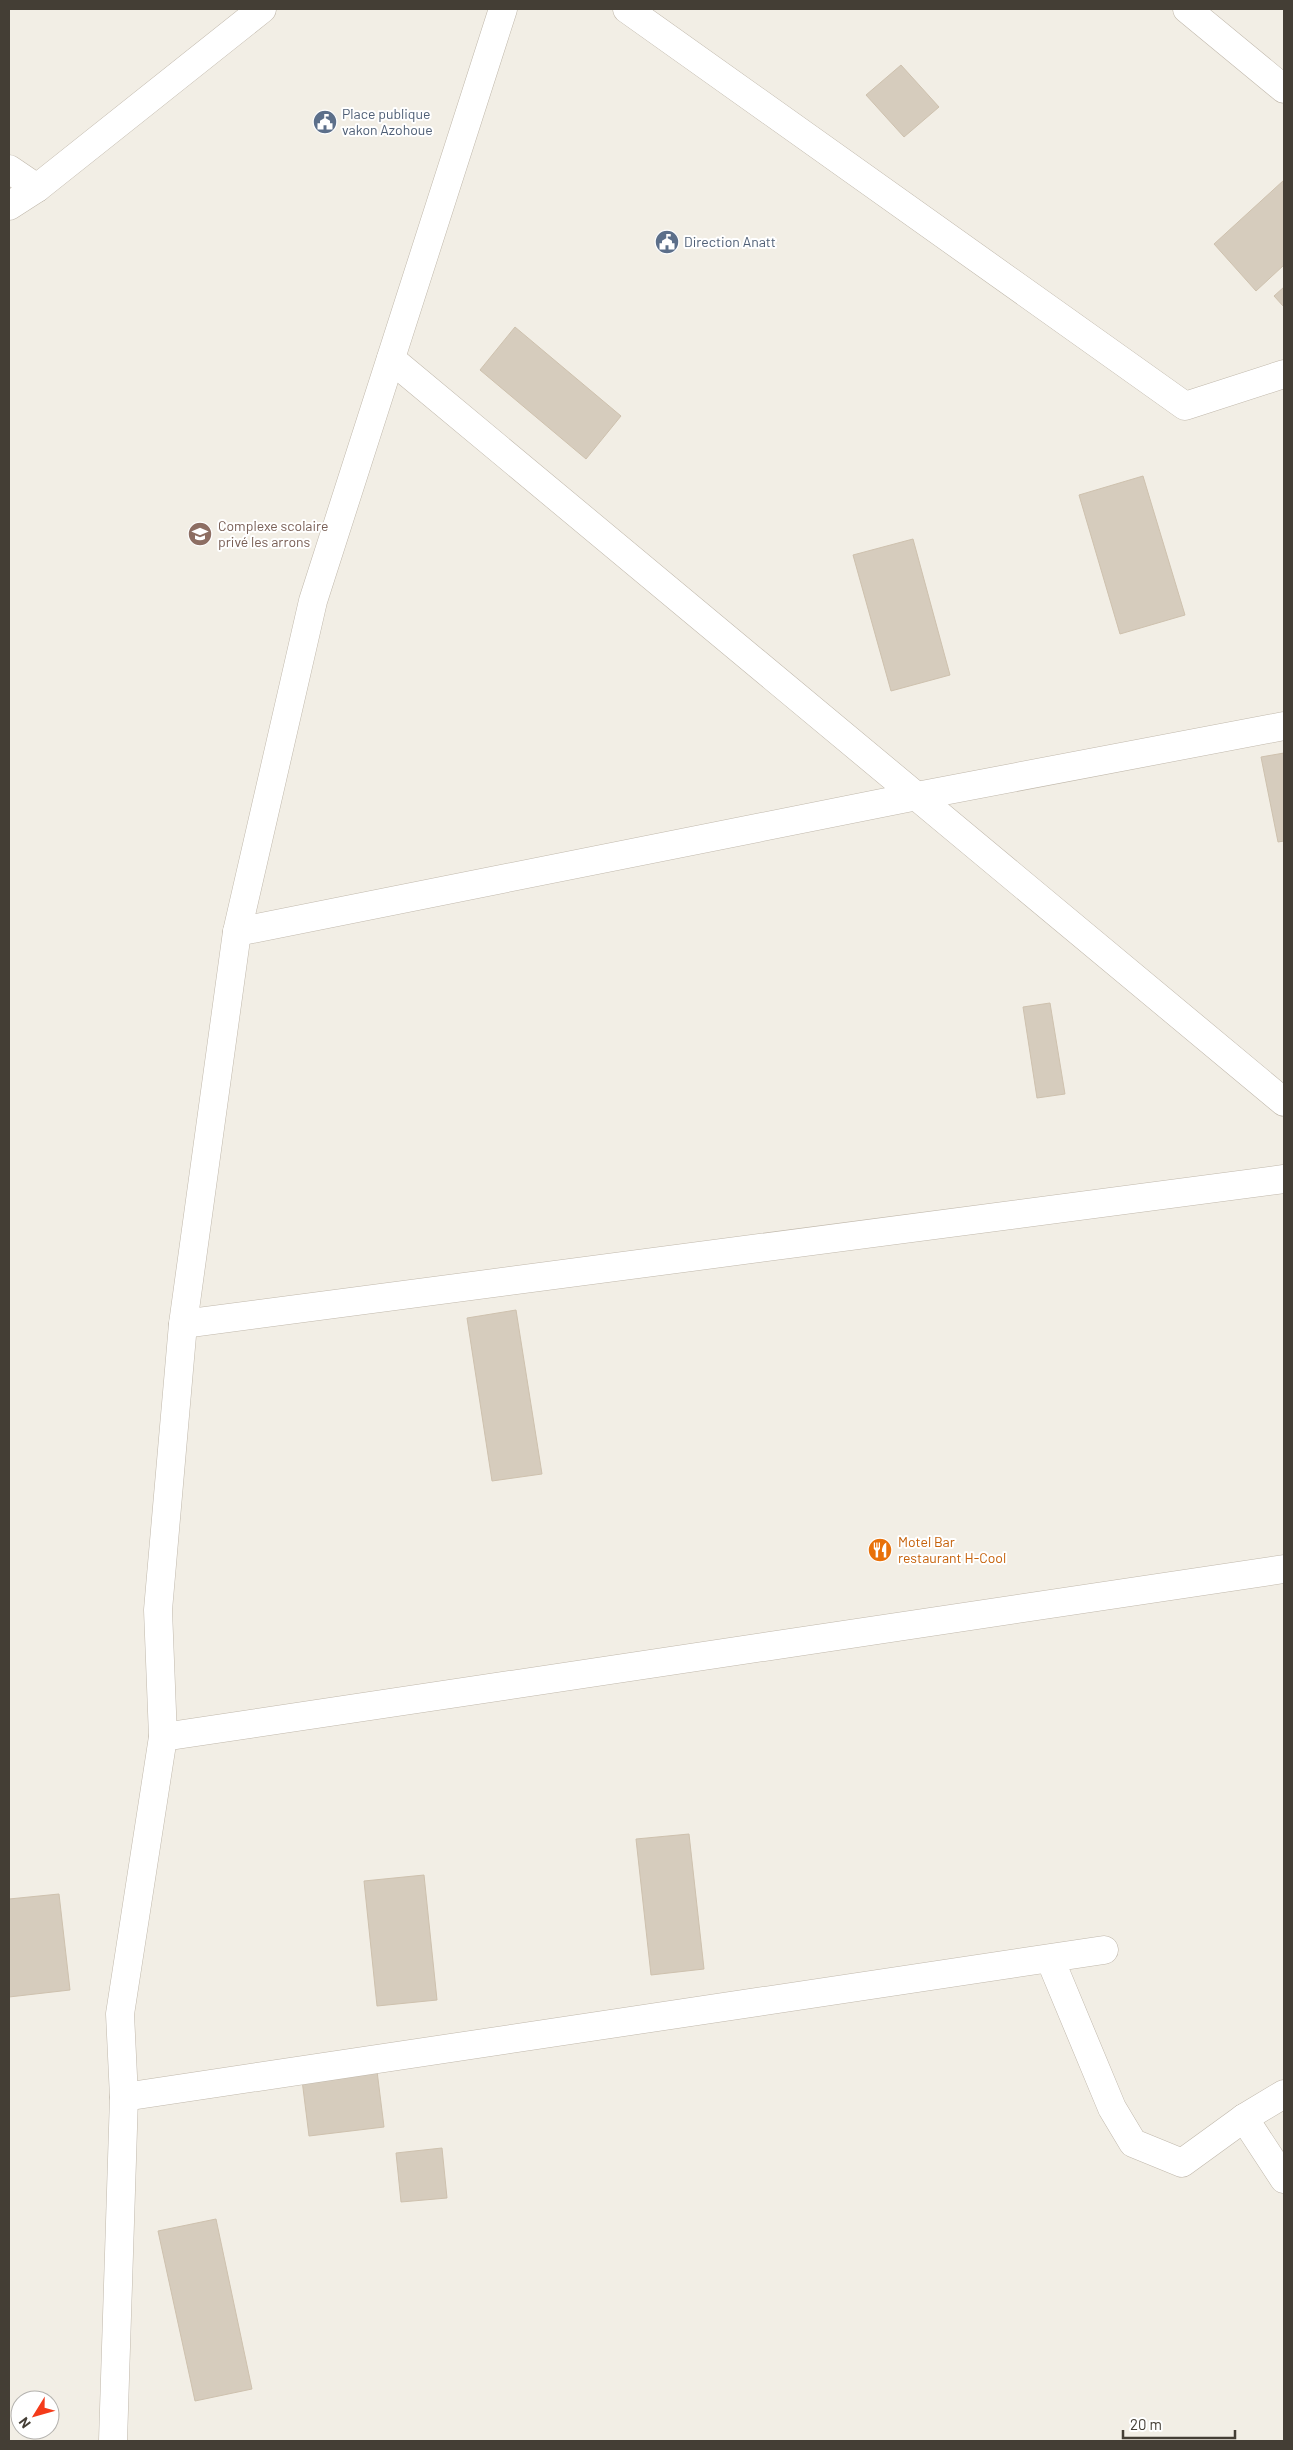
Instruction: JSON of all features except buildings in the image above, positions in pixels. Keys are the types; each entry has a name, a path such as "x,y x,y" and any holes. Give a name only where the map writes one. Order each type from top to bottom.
{"street":[{"path":"113,2441 124,2097 120,2014 163,1738 158,1610 183,1324 237,932 313,601 503,9"},
{"path":"627,9 1185,406 1284,374"},
{"path":"1188,9 1284,89"},
{"path":"9,206 37,188 248,13"},
{"path":"9,169 37,188"},
{"path":"391,359 1284,1102"},
{"path":"237,932 917,796 1284,726"},
{"path":"183,1324 1284,1179"},
{"path":"163,1738 1284,1569"},
{"path":"124,2097 1104,1950"},
{"path":"1050,1959 1112,2108 1133,2144 1182,2163 1244,2118 1284,2094"},
{"path":"1244,2118 1284,2179"}],"place":[{"name":"Place publique vakon Azohoue","path":"325,122"},
{"name":"Direction Anatt","path":"667,242"},
{"name":"Complexe scolaire privé les arrons","path":"200,534"},
{"name":"Motel Bar restaurant H-Cool","path":"880,1550"}]}
